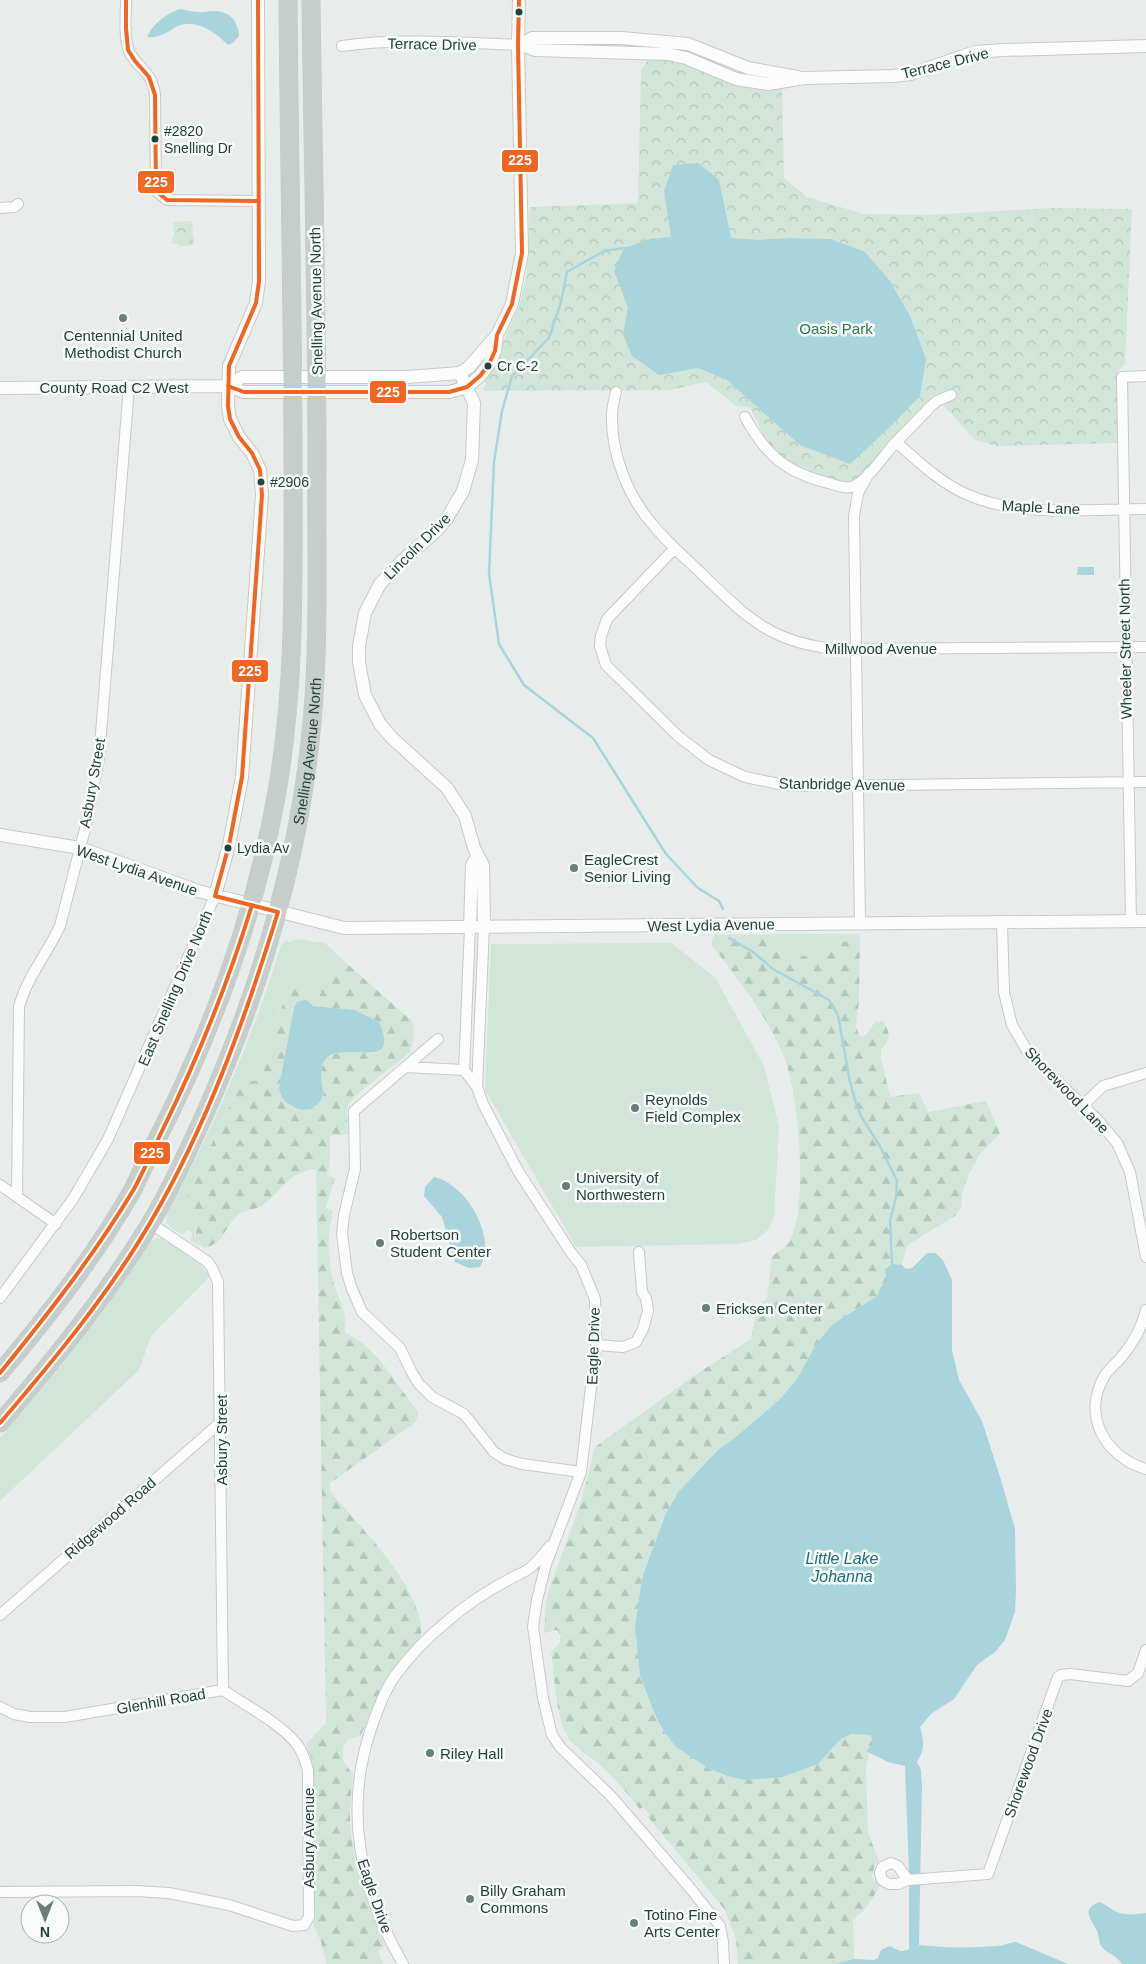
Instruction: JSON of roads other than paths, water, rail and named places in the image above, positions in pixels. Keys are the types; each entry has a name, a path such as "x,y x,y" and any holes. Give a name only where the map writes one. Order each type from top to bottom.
{"highway":[{"name":"Snelling Avenue North","path":"0,1373 31,1336 83,1267 134,1188 185,1083 235,959 252,905 275,804 287,716 294,615 288,0"},
{"name":"Snelling Avenue North","path":"0,1423 83,1320 150,1223 175,1177 218,1082 256,984 278,912 299,814 310,742 316,679 317,384 311,0"}],"street":[{"path":"126,0 126,33 130,54 153,81 155,95 156,191 167,200 259,201"},
{"name":"East Snelling Drive North","path":"0,1298 56,1224 91,1170 119,1116 215,896 230,845 242,777 262,495 260,470 252,453 239,437 230,419 228,386 229,366 256,303 260,281 258,0"},
{"path":"460,373 469,368 497,335 512,304 522,253 519,0"},
{"name":"Terrace Drive","path":"342,46 362,43 520,45 535,50 668,54 686,58 726,75 757,83 779,83 805,78 911,74 975,52 1146,46"},
{"path":"0,208 14,207 18,204"},
{"path":"467,387 480,376 489,364 495,351 497,335"},
{"name":"County Road C2 West","path":"317,384 460,373"},
{"name":"Lincoln Drive","path":"460,373 474,403 472,460 463,492 446,520 391,571 374,594 365,613 361,629 358,662 365,695 380,724 396,742 441,782 457,801 468,826 477,857 483,865 484,927"},
{"name":"Wheeler Street North","path":"1131,921 1127,782 1122,377 1146,376"},
{"name":"County Road C2 West","path":"0,388 228,386 242,377 293,384 450,392 467,387"},
{"name":"Asbury Street","path":"17,1196 20,1008 28,980 52,943 60,926 92,798 99,758 129,387"},
{"name":"Millwood Avenue","path":"616,392 612,413 615,448 621,469 640,508 653,526 737,608 768,631 792,641 818,647 1146,647"},
{"path":"745,417 763,447 774,458 798,473 846,488 854,486 869,473 896,442 937,401 951,394"},
{"name":"Maple Lane","path":"896,442 948,484 984,501 1017,509 1146,509"},
{"path":"854,516 858,493 869,473"},
{"path":"830,484 845,493 852,505 854,516 860,923"},
{"name":"Stanbridge Avenue","path":"675,548 608,619 600,636 600,646 606,665 694,749 728,770 745,777 784,785 1146,782"},
{"name":"West Lydia Avenue","path":"0,835 80,848 215,896 344,928 1146,921"},
{"name":"Lincoln Drive","path":"470,927 472,865 477,857"},
{"name":"Shorewood Lane","path":"1002,922 1004,992 1012,1026 1029,1054 1108,1130 1125,1157 1133,1185 1146,1257"},
{"path":"405,1067 464,1070 470,927"},
{"name":"Eagle Drive","path":"477,1087 484,927"},
{"path":"438,1040 354,1112 355,1169 344,1215 342,1234 347,1273 352,1289 362,1312 400,1348 410,1371 419,1384 432,1397 464,1414 494,1452 505,1459 522,1464 581,1472"},
{"name":"Eagle Drive","path":"464,1070 477,1087 483,1104 518,1171 581,1265 595,1299 596,1345 581,1472 542,1579 533,1627 542,1698 552,1734 560,1748 611,1796 720,1926 724,1942 724,1964"},
{"path":"1083,1105 1103,1086 1146,1073"},
{"path":"0,1185 56,1224"},
{"name":"Asbury Street","path":"150,1223 208,1262 216,1274 220,1291 220,1565 223,1690"},
{"path":"596,1345 623,1348 636,1342 643,1329 648,1311 646,1298 642,1292 639,1252"},
{"path":"1146,1310 1141,1327 1133,1342 1102,1381 1096,1410 1100,1428 1108,1445 1125,1461 1146,1470"},
{"name":"Ridgewood Road","path":"0,1615 221,1422"},
{"name":"Eagle Drive","path":"403,1964 391,1943 375,1906 362,1864 358,1841 356,1810 358,1784 363,1754 374,1718 394,1677 425,1640 475,1600 530,1568 554,1542"},
{"path":"530,1568 542,1579"},
{"name":"Shorewood Drive","path":"908,1880 988,1874 1058,1677 1070,1674 1128,1681 1138,1672 1146,1650"},
{"name":"Glenhill Road","path":"0,1707 14,1714 30,1717 65,1717 223,1690 285,1732 296,1742 302,1751"},
{"name":"Asbury Avenue","path":"0,1892 136,1891 169,1893 228,1905 293,1926 304,1924 309,1916 310,1844 308,1770 302,1751"}],"water":[{"path":"180,9 201,12 217,11 228,14 237,25 239,36 233,43 228,45 204,27 183,24 159,36 147,37 160,20"},
{"path":"698,163 719,180 731,238 758,240 791,238 831,239 865,252 890,281 910,316 926,359 920,396 850,464 800,445 727,380 698,368 659,375 632,356 623,334 628,308 614,271 624,248 650,239 671,237 664,191 673,165"},
{"path":"1078,567 1094,567 1094,575 1077,575"},
{"path":"306,1000 313,1006 355,1010 379,1022 384,1038 383,1047 377,1052 344,1052 333,1054 325,1060 321,1074 323,1094 321,1100 317,1105 304,1110 295,1108 286,1102 281,1095 279,1087 294,1008 297,1002"},
{"path":"434,1177 445,1181 455,1188 464,1197 479,1220 485,1245 484,1257 480,1267 469,1268 455,1262 442,1217 424,1196 425,1187"},
{"name":"Little Lake Johanna","path":"927,1253 935,1253 943,1260 952,1280 952,1350 959,1380 982,1421 1015,1529 1016,1590 1015,1612 1005,1640 995,1652 977,1665 954,1699 931,1714 920,1727 923,1745 917,1762 921,1770 922,1787 919,1945 978,1947 1000,1946 1016,1942 1068,1964 835,1964 854,1959 874,1960 878,1958 881,1950 890,1946 901,1951 909,1949 909,1871 905,1766 888,1762 866,1751 874,1743 870,1735 851,1734 841,1739 818,1764 783,1777 745,1780 728,1776 708,1768 676,1747 656,1717 640,1676 635,1627 642,1578 666,1513 680,1490 719,1449 779,1400 797,1379 816,1344 833,1324 877,1296 882,1285 887,1282 885,1269 892,1264 902,1265 906,1269 912,1268"},
{"path":"1099,1902 1121,1913 1146,1913 1146,1964 1122,1964 1102,1947 1098,1933 1089,1915 1090,1908"}],"waterway":[{"path":"624,248 604,251 567,272 561,302 549,338 512,376 502,411 494,462 489,574 499,644 524,685 593,738 666,854 698,888 719,901 723,909"},
{"path":"729,938 753,952 773,969 829,1000 838,1015 855,1100 861,1116 881,1148 897,1181 896,1197 890,1221 892,1264"}],"place":[{"name":"#2820 Snelling Dr","path":"155,139"},
{"name":"Centennial United Methodist Church","path":"123,318"},
{"name":"Cr C-2","path":"488,366"},
{"name":"#2906","path":"261,482"},
{"name":"Lydia Av","path":"228,848"},
{"name":"EagleCrest Senior Living","path":"574,868"},
{"name":"Reynolds Field Complex","path":"635,1108"},
{"name":"University of Northwestern","path":"566,1186"},
{"name":"Robertson Student Center","path":"380,1243"},
{"name":"Ericksen Center","path":"706,1308"},
{"name":"Riley Hall","path":"430,1753"},
{"name":"Billy Graham Commons","path":"470,1899"},
{"name":"Totino Fine Arts Center","path":"634,1923"}],"park label":[{"name":"Oasis Park","path":"836,328"}]}
